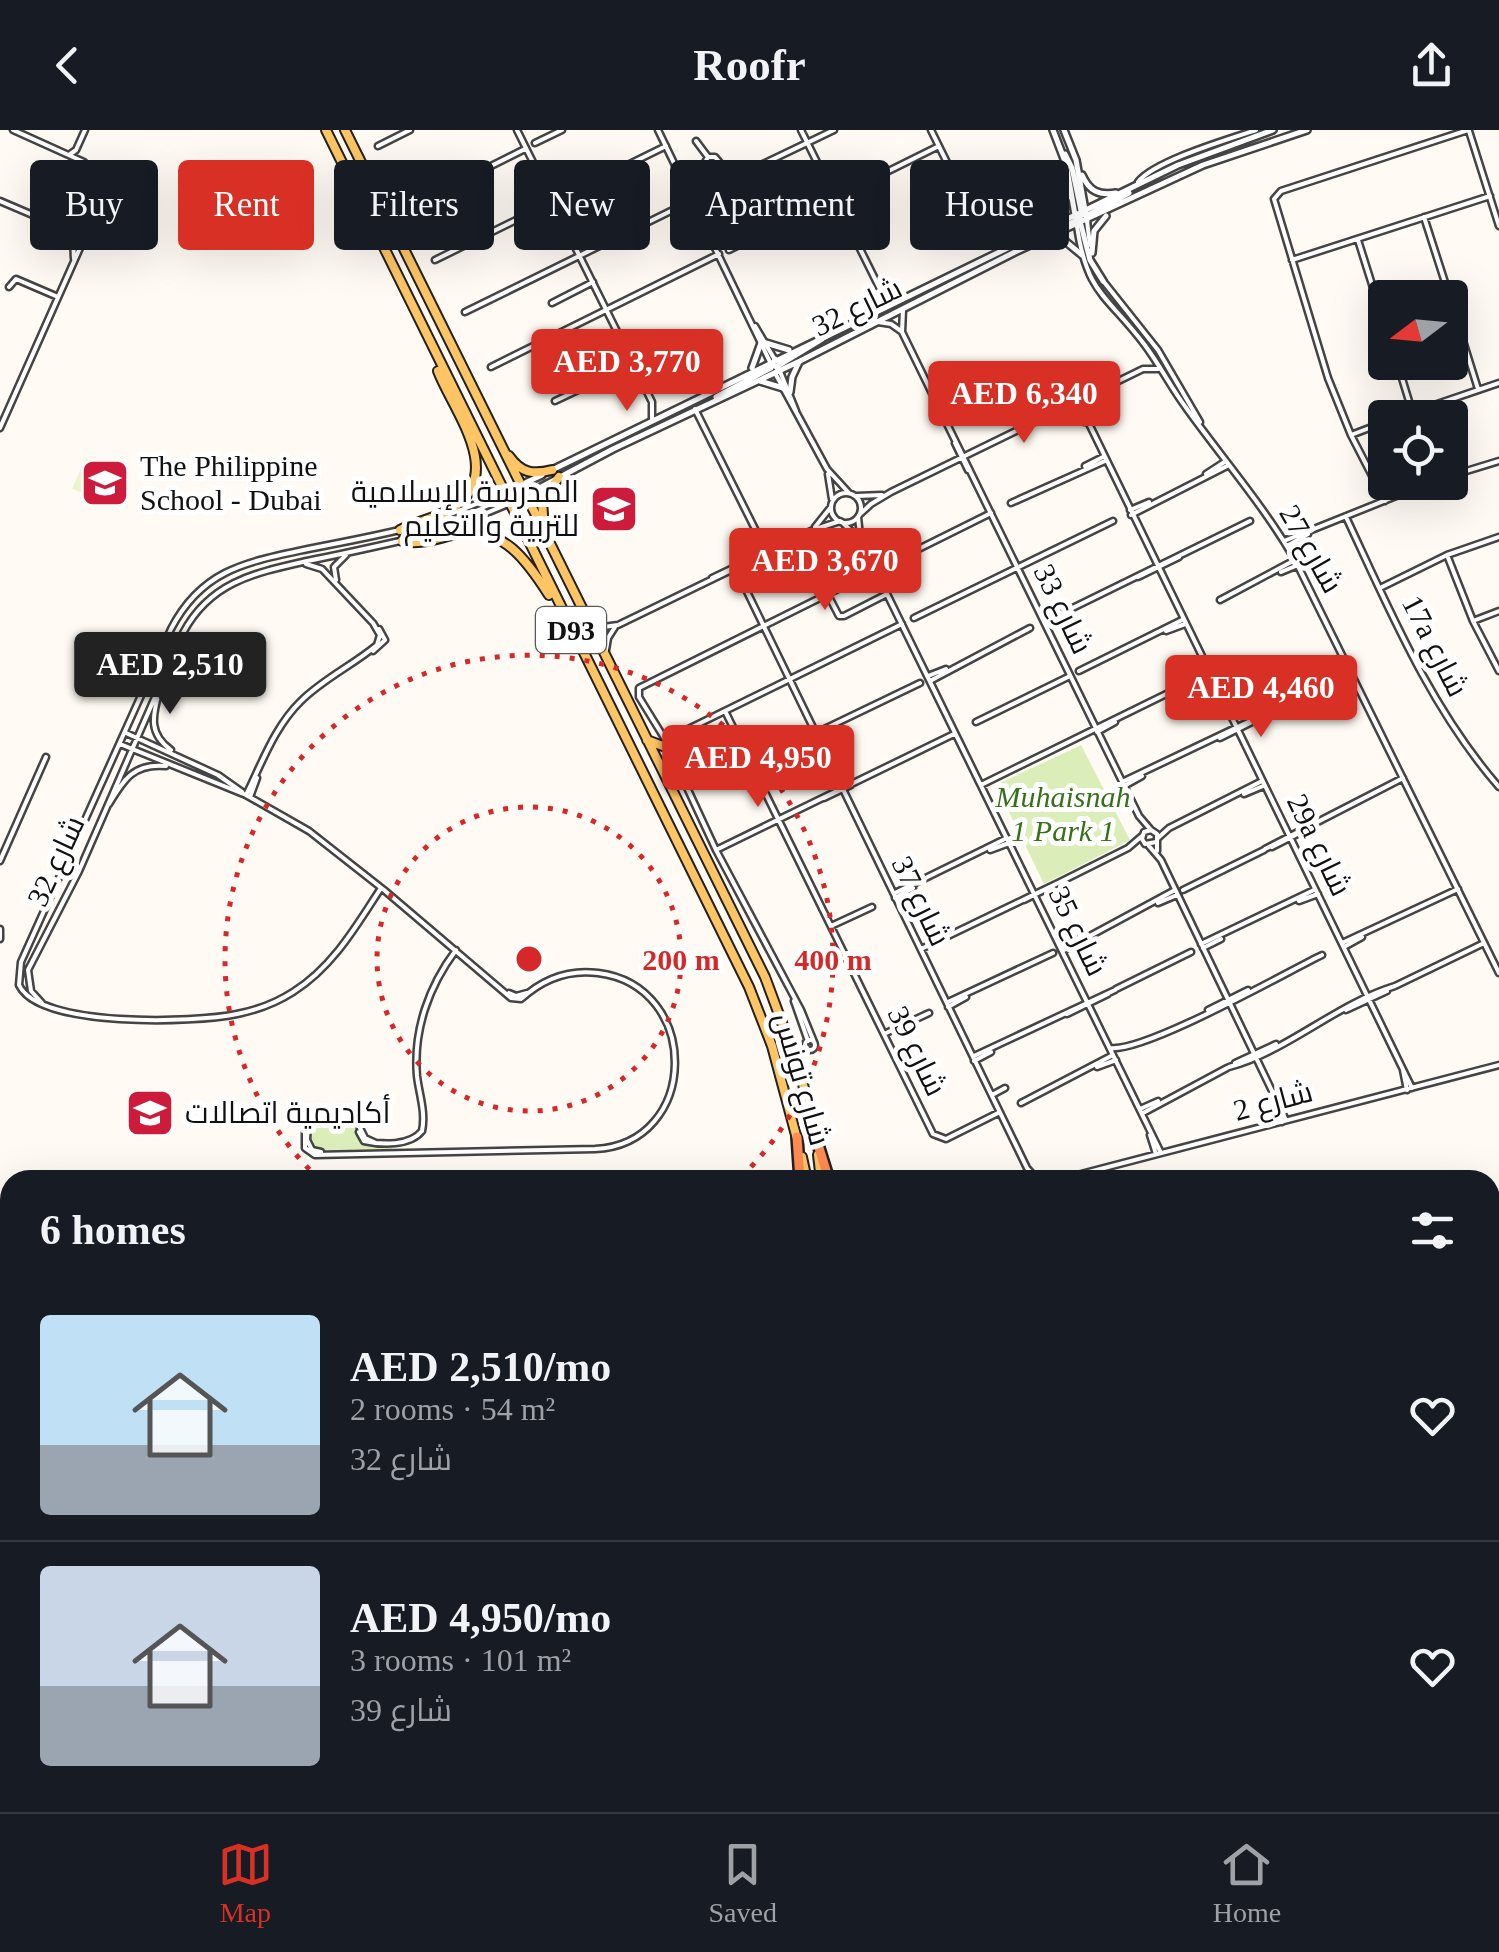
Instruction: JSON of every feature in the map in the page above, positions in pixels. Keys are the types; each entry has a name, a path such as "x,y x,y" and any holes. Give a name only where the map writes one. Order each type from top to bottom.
{"highway":[{"path":"816,1135 826,1170"},
{"path":"797,1137 802,1170"}],"main road":[{"name":"شارع تونس","path":"326,130 749,987 772,1046 797,1137"},
{"name":"شارع تونس","path":"345,130 772,992 800,1070 816,1135 820,1170"},
{"path":"400,530 456,506 468,493 475,475 474,448 442,380 434,352"},
{"path":"498,441 521,470 556,474 542,501 548,542"},
{"path":"402,540 420,542 464,532 490,535 525,558 558,605"},
{"path":"646,740 663,742"}],"street":[{"path":"13,130 78,160"},
{"path":"69,155 76,150 84,130"},
{"path":"378,146 410,130"},
{"path":"517,130 532,160"},
{"path":"534,144 562,130"},
{"path":"658,130 673,160"},
{"path":"802,130 816,160"},
{"path":"774,160 834,130"},
{"path":"932,130 946,160"},
{"name":"شارع 27","path":"1052,130 1103,281 1158,350 1202,426"},
{"name":"شارع 27","path":"1064,130 1076,160 1082,255 1090,278 1102,299 1150,353 1286,544 1499,973"},
{"path":"1015,252 1137,186 1144,175 1256,130"},
{"name":"شارع 32","path":"1069,225 1199,155 1274,130"},
{"name":"شارع 32","path":"1069,222 1114,208 1203,166 1307,130"},
{"path":"1286,544 1385,501 1351,435 1328,378 1274,199 1281,190 1469,130 1499,226"},
{"path":"696,141 708,157"},
{"path":"638,160 666,146"},
{"path":"890,170 939,146"},
{"path":"1061,148 1072,168 1090,260 1103,281"},
{"path":"494,165 526,149"},
{"path":"708,157 718,160"},
{"path":"1076,160 1093,191 1103,195 1124,192"},
{"path":"1069,191 1071,187"},
{"path":"1292,260 1490,196"},
{"path":"0,200 30,214"},
{"path":"1092,254 1094,231 1114,208"},
{"path":"465,312 670,211"},
{"path":"1424,217 1444,280"},
{"path":"435,260 514,221"},
{"path":"1358,239 1371,280"},
{"path":"1069,242 1082,255"},
{"path":"73,250 73,264"},
{"path":"0,428 78,250"},
{"path":"577,250 652,402 652,421"},
{"path":"717,250 827,469 860,502 859,516"},
{"path":"862,250 882,291 897,301"},
{"name":"شارع 32","path":"46,1006 32,1002 22,992 18,969 176,619 207,583 246,563 400,530 556,474 757,381 792,351 1000,250"},
{"name":"شارع 32","path":"46,1006 30,991 28,970 70,888 189,622 214,592 249,574 402,540 460,524 509,504 669,412 748,373 800,360 1020,250"},
{"path":"491,366 719,254"},
{"path":"9,288 16,279 58,297"},
{"path":"552,303 593,282"},
{"path":"880,310 882,291"},
{"name":"شارع 33","path":"903,310 902,332 1140,818 1157,840"},
{"path":"878,322 891,324 902,332"},
{"path":"714,400 815,345 823,336"},
{"path":"763,343 792,351"},
{"path":"748,373 763,343"},
{"path":"1143,369 1150,353"},
{"path":"1468,356 1478,389"},
{"path":"786,390 800,360"},
{"path":"555,401 633,364"},
{"path":"585,618 603,627 618,625 807,533 851,522 891,492 1143,369 1161,370"},
{"path":"757,381 786,390"},
{"path":"1446,400 1499,383"},
{"path":"652,402 669,412"},
{"name":"29a شارع","path":"1076,402 1402,1065 1409,1089"},
{"path":"695,409 767,552"},
{"path":"1351,435 1368,428"},
{"path":"1011,503 1104,459"},
{"path":"1468,470 1499,460"},
{"path":"1130,512 1228,463"},
{"path":"827,469 833,515 841,522"},
{"path":"807,533 837,496 869,497 891,492"},
{"path":"811,1041 638,690 643,684 990,513"},
{"name":"شارع 35","path":"859,516 861,541"},
{"name":"17a شارع","path":"1346,517 1445,716 1499,787"},
{"path":"1044,622 1250,521"},
{"name":"شارع 35","path":"841,522 861,541 1159,1154"},
{"path":"914,618 1113,522"},
{"path":"1380,588 1447,555 1499,537"},
{"path":"341,588 334,568 351,552"},
{"path":"1447,555 1499,671"},
{"path":"1220,600 1296,563"},
{"path":"248,796 276,733 292,710 318,686 379,643 380,635 373,623 341,588 318,566 297,564"},
{"name":"شارع 37","path":"734,569 1031,1170"},
{"path":"828,593 840,616 887,594"},
{"path":"1474,621 1499,611"},
{"path":"1078,672 1184,622"},
{"path":"674,736 902,624"},
{"path":"606,660 608,638 618,625"},
{"path":"929,678 1030,628"},
{"path":"1123,784 1352,673"},
{"path":"976,722 1070,676"},
{"path":"981,785 1210,676"},
{"path":"163,679 153,728 160,741 179,756"},
{"path":"814,734 920,683"},
{"name":"شارع 39","path":"724,711 933,1134 946,1139 1000,1112"},
{"path":"125,733 218,775 309,831 383,888 458,951 501,988 516,1000 557,976 591,972 628,982 657,1006 672,1035 676,1067 668,1098 658,1116 626,1143 606,1148 307,1152 307,1117 351,1115 368,1143 412,1141 422,1130 418,1034 428,998 458,951"},
{"path":"716,850 955,733"},
{"path":"120,744 248,796"},
{"path":"0,862 46,756"},
{"path":"100,821 132,771 148,765 174,766"},
{"path":"1183,890 1404,780"},
{"path":"920,950 1128,848 1152,830 1169,828 1263,783"},
{"name":"شارع 33","path":"1140,818 1147,845"},
{"path":"1128,848 1147,845 1169,828"},
{"path":"1157,840 1160,860"},
{"path":"894,896 1008,841"},
{"path":"1147,845 1160,860 1284,1121"},
{"path":"46,1006 117,1019 210,1018 249,1012 280,1000 320,971 383,888"},
{"path":"1343,945 1458,889"},
{"path":"1202,946 1317,892"},
{"path":"1061,949 1176,893"},
{"path":"831,926 872,907"},
{"path":"0,929 0,938"},
{"path":"1141,1111 1484,943"},
{"path":"973,1059 1191,952"},
{"path":"947,1005 1053,954"},
{"path":"1110,1048 1134,1046 1322,954"},
{"path":"884,1034 930,1012"},
{"path":"1021,1103 1114,1058"},
{"name":"شارع 2","path":"1097,1170 1499,1066"},
{"path":"992,1095 1005,1088"}],"green space":[{"path":"86,458 106,467 93,496 72,489"},
{"name":"Muhaisnah 1 Park 1","path":"1081,745 1130,840 1044,884 996,785"},
{"path":"317,1118 351,1119 363,1144 392,1145 392,1149 318,1150 309,1143 309,1128"}],"place":[{"name":"The Philippine School - Dubai","path":"105,483"},
{"name":"المدرسة الإسلامية للتربية والتعليم","path":"614,509"},
{"name":"أكاديمية اتصالات","path":"150,1113"}]}
